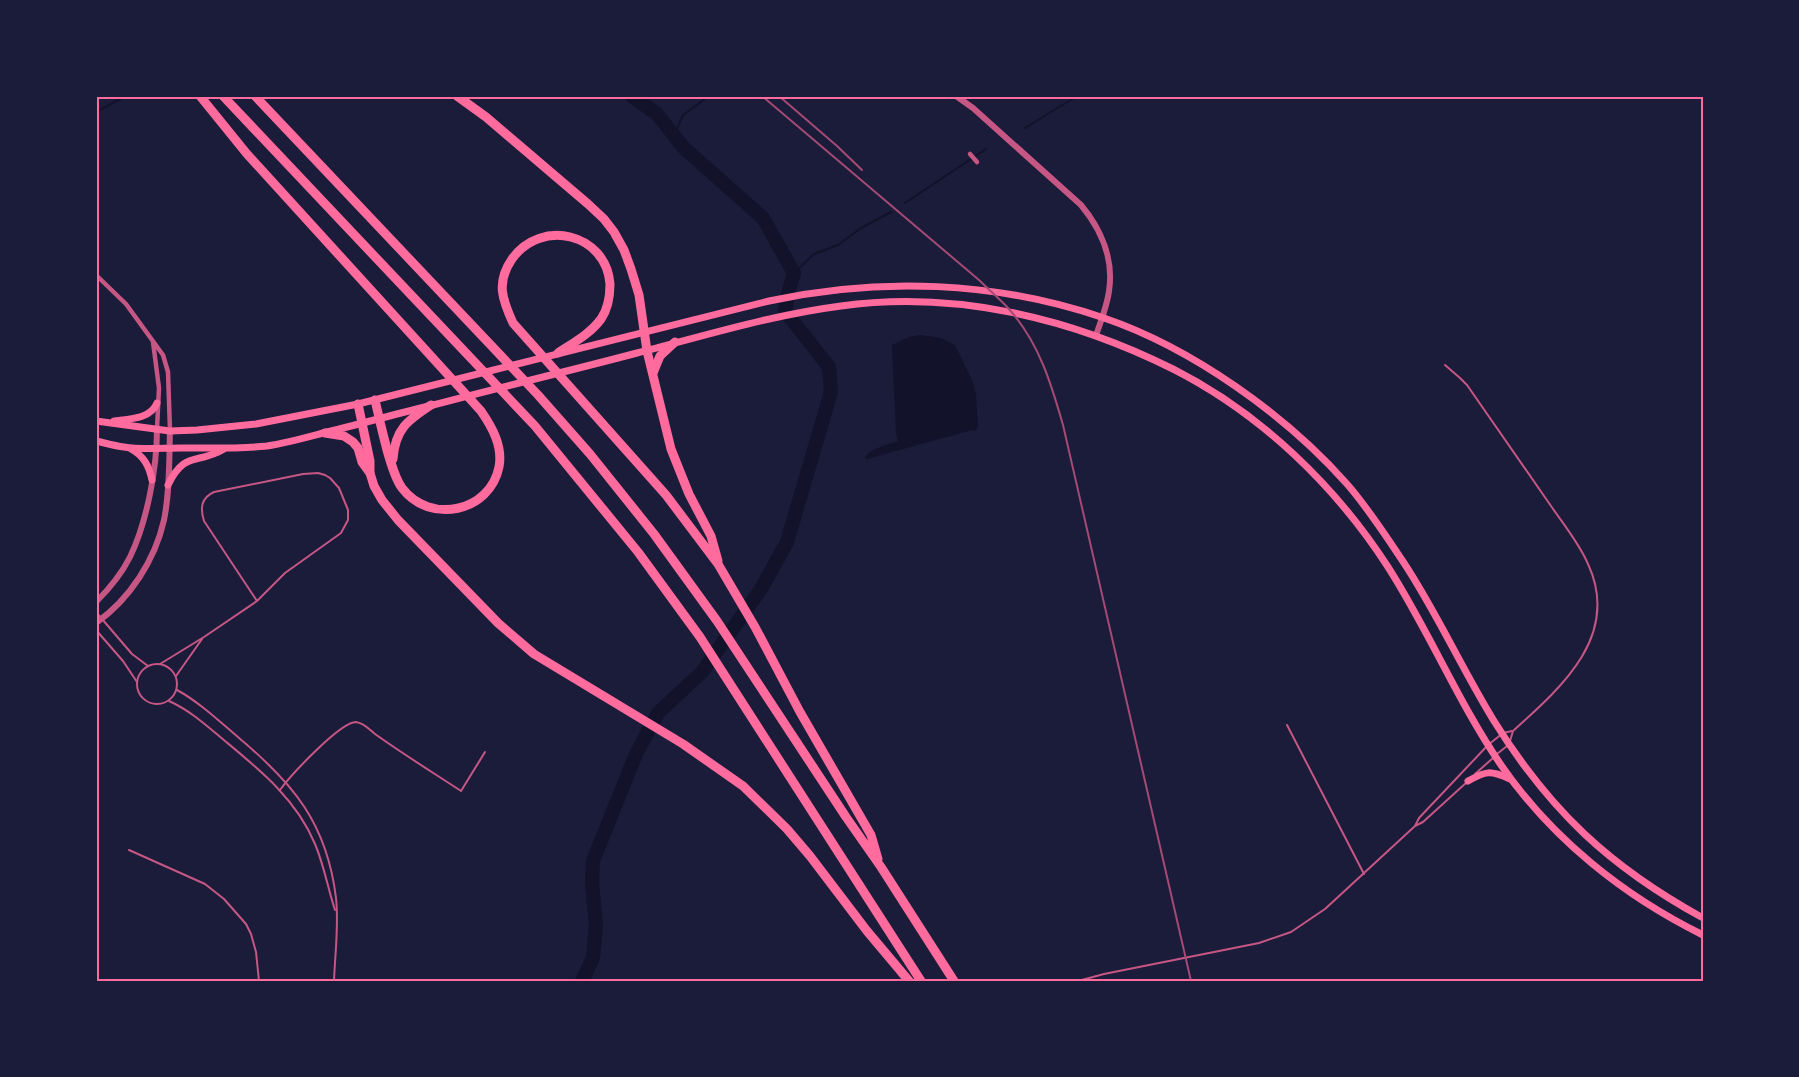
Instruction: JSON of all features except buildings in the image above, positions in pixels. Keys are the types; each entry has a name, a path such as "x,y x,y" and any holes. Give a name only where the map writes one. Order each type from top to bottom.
{"highway":[{"path":"200,96 247,154 481,411 495,434 499,450 499,465 489,489 481,497 460,508 437,509 418,503 402,488 393,466 375,400"},
{"path":"223,96 535,426 604,509 680,608 921,981"},
{"path":"255,96 553,411 625,497 695,589 881,867 954,981"},
{"path":"458,96 588,204 614,232 632,269 639,295 647,351 671,449 689,494 711,536 718,564"},
{"path":"556,354 595,327 607,308 610,292 607,268 594,249 580,240 557,235 542,237 526,244 509,263 503,278 502,293 510,316 527,340 666,495 718,564 871,835 881,867"},
{"path":"653,376 660,356 675,342"},
{"path":"358,404 374,486 398,520 513,638 548,663 683,744 743,786 787,829 810,856 867,931 909,981"},
{"path":"393,466 394,444 398,434 410,420 434,404"},
{"path":"325,433 348,438 357,448 362,462 370,473"}],"main road":[{"path":"99,422 170,431 256,424 375,400 804,293 875,286 960,287 1041,301 1102,317 1131,328 1198,362 1235,386 1292,430 1333,469 1355,494 1405,564 1503,733 1539,785 1587,838 1620,865 1651,887 1703,918"},
{"path":"126,448 226,448 266,446 298,440 751,323 833,307 890,302 934,302 994,309 1080,329 1165,365 1215,394 1279,441 1332,493 1361,528 1413,609 1476,727 1512,780 1566,841 1602,873 1635,897 1703,935"},
{"path":"99,422 140,417 154,409 157,403"},
{"path":"96,441 135,451 150,468 152,480"},
{"path":"168,485 182,464 216,454 226,448"},
{"path":"1468,781 1484,772 1492,772 1512,780"}],"street":[{"path":"956,96 1081,205 1094,222 1105,247 1109,269 1109,292 1096,335"},
{"path":"970,154 977,162"},
{"path":"96,275 126,304 163,355 168,372 170,431 164,518 150,558 131,590 99,621"},
{"path":"96,602 130,557 140,532 152,480 157,447 159,388 153,342"}],"lane":[{"path":"1416,826 1419,818 1488,745 1503,733 1513,731 1562,685 1578,665 1587,648 1597,615 1595,580 1582,551 1467,385 1444,365"},
{"path":"137,682 138,676 148,666 159,664 257,601 285,573 341,533 348,520 348,510 339,488 330,478 318,473 303,474 214,492 207,495 204,500 201,512 204,521 257,601"},
{"path":"96,612 99,621 132,654 148,666"},
{"path":"96,630 123,661 137,682 140,695 144,700 157,705 169,701 177,690 176,676 167,666 159,664"},
{"path":"176,676 204,637"},
{"path":"177,690 192,699 243,741 286,781 314,821 323,840 336,900 334,981"},
{"path":"169,701 194,714 280,790 299,816 315,844 336,913"},
{"path":"280,790 286,781 329,739 353,722 363,724 399,752 461,791 485,752"},
{"path":"1287,725 1364,874"},
{"path":"1078,981 1259,943 1291,932 1325,909 1423,822 1510,743 1513,731"},
{"path":"129,850 205,884 224,899 246,924 251,934 256,952 259,981"}],"shaded area":[{"path":"921,335 941,338 955,345 973,382 978,427 975,431 867,459 865,457 872,451 898,441 892,345 909,337"}],"waterway":[{"path":"96,112 126,96"},
{"path":"582,981 593,958 596,925 592,883 593,861 636,754 658,713 702,672 761,589 787,542 831,392 829,367 785,311 794,273 763,218 684,148 657,114 632,96"},
{"path":"682,145 676,131 683,115 709,96"},
{"path":"1025,128 1077,96"},
{"path":"905,203 986,149"},
{"path":"794,273 814,254 838,245 861,228 891,212"}],"railway":[{"path":"762,96 979,280 1019,322 1043,364 1063,425 1191,981"},
{"path":"779,96 862,170"}]}
